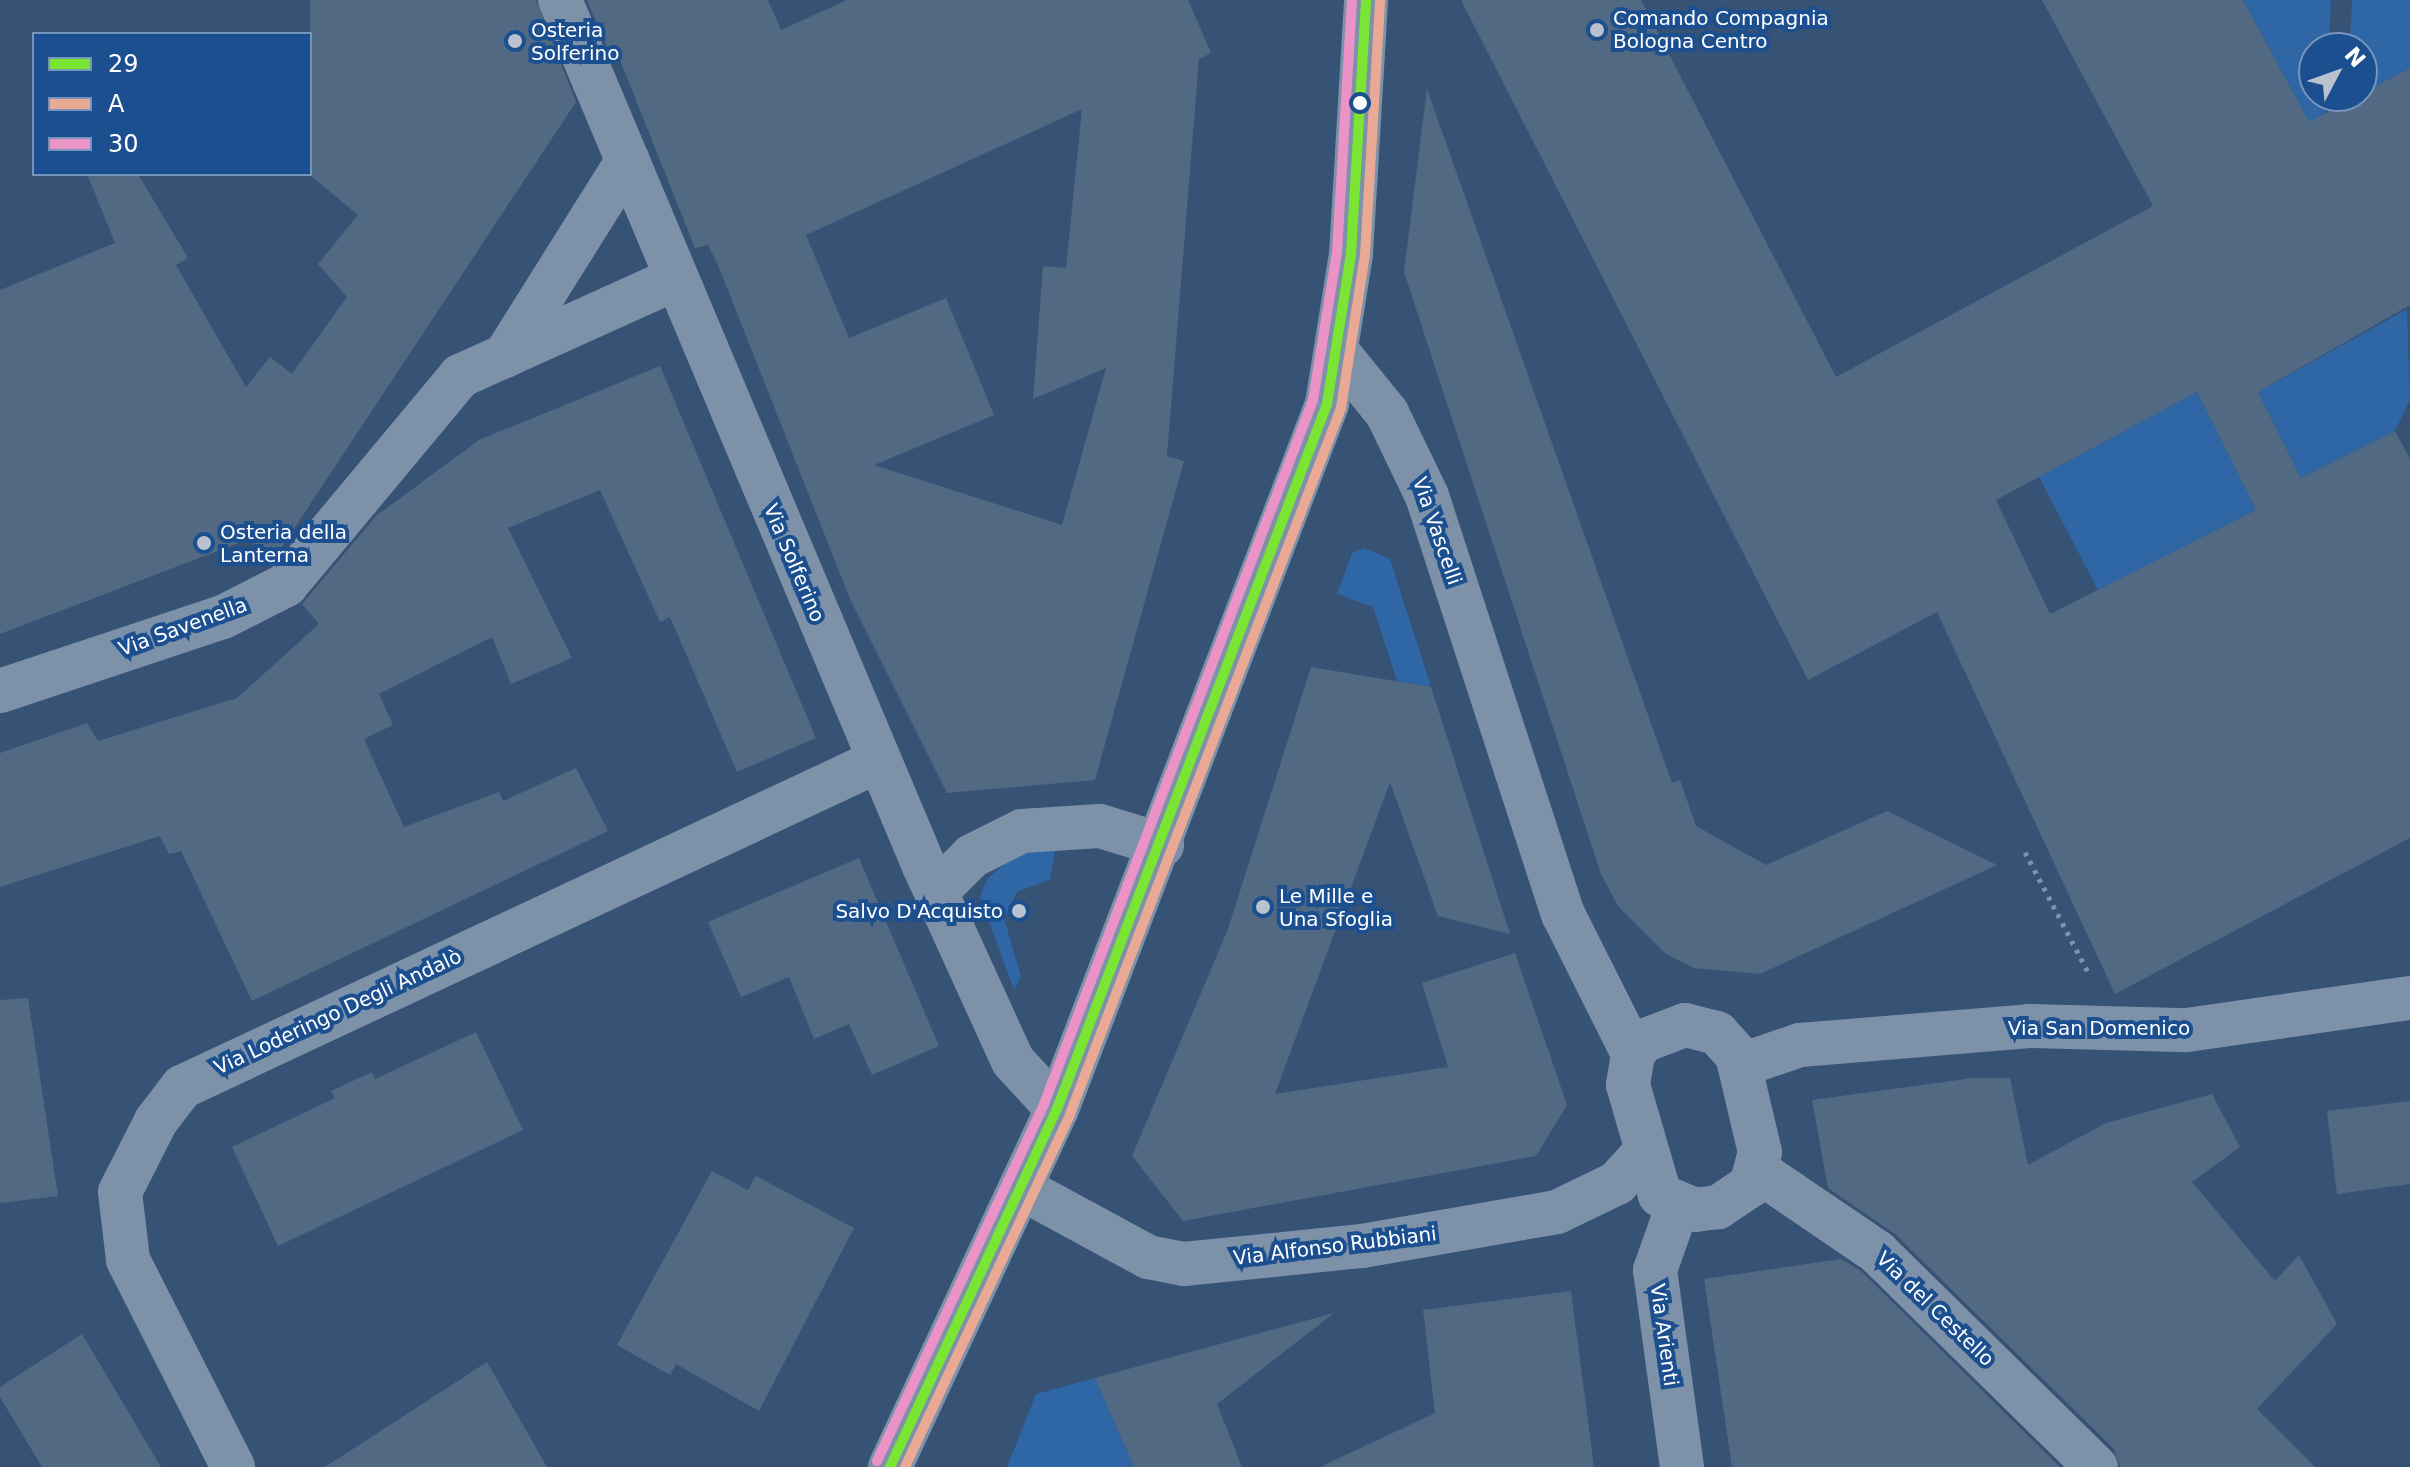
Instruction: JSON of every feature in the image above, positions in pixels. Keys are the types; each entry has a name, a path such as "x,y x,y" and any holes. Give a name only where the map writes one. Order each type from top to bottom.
{"street":[{"name":"Via Solferino","path":"560,0 878,761 936,892 1013,1061 1057,1109"},
{"path":"890,1467 1057,1109 1162,845 1340,355 1366,0"},
{"path":"505,356 628,160"},
{"name":"Via Savenella","path":"0,691 223,617 286,585 460,376 675,279"},
{"name":"Via Vascelli","path":"1340,355 1387,413 1427,496 1563,914 1633,1054"},
{"name":"Via Loderingo Degli Andalò","path":"233,1467 128,1260 120,1192 156,1121 182,1087 878,761"},
{"path":"936,892 972,856 1022,831 1123,828 1162,845"},
{"name":"Via San Domenico","path":"1741,1065 1800,1045 2029,1026 2187,1030 2410,998"},
{"path":"1702,1026 1717,1033 1741,1065 1758,1171 1736,1199 1677,1208 1660,1195 1645,1152 1628,1085 1633,1054 1660,1030 1702,1026"},
{"name":"Via Alfonso Rubbiani","path":"1021,1188 1148,1257 1184,1264 1362,1246 1580,1206 1617,1183 1645,1152"},
{"name":"Via del Cestello","path":"1758,1171 1877,1252 2096,1467"},
{"name":"Via Arienti","path":"1677,1208 1665,1225 1655,1270 1682,1467"}],"path":[{"path":"2025,852 2095,985"}],"shaded area":[{"path":"2243,0 2331,0 2330,32 2298,32 2298,102"},
{"path":"2352,0 2410,0 2410,68 2378,85 2378,32 2351,32"},
{"path":"2303,112 2325,112 2325,113 2309,123"},
{"path":"2407,309 2410,400 2395,431 2301,478 2258,392"},
{"path":"2197,392 2256,510 2098,590 2039,477"},
{"path":"1364,548 1390,559 1431,687 1397,681 1373,607 1337,594 1352,553"},
{"path":"1056,844 1050,880 1018,891 1004,918 1021,977 1014,990 980,897 987,879 1014,856"},
{"path":"1095,1378 1134,1467 1007,1467 1036,1394"}],"building":[{"path":"310,0 536,0 576,102 270,565 249,539 0,634 0,290 115,243 88,176 139,176 188,258 176,265 246,387 270,357 292,374 347,297 318,264 358,215 311,176"},
{"path":"587,0 768,0 781,30 847,0 1188,0 1211,53 1199,59 1167,456 1184,461 1095,780 947,793 850,599 718,265 708,245 695,248 614,45 609,52","holes":["1082,109 1066,268 1043,266 1033,399 1106,368 1062,525 874,465 994,415 946,298 849,338 806,235"]},
{"path":"1461,0 1641,0 1836,377 2153,206 2042,0 2243,0 2298,102 2298,112 2304,112 2309,122 2328,112 2378,112 2378,85 2410,68 2410,305 2258,392 2301,478 2395,431 2410,459 2410,838 2115,994 1937,612 1808,680","holes":["2197,392 2256,510 2050,614 1996,500"]},
{"path":"1427,89 1672,783 1680,780 1696,826 1766,865 1887,811 1997,865 1760,974 1694,968 1666,954 1618,906 1601,874 1404,272"},
{"path":"660,366 816,738 737,772 670,617 660,622 600,490 508,528 572,658 511,684 492,637 379,694 393,725 364,739 404,827 499,792 503,801 576,768 608,831 252,1001 181,851 169,854 160,836 0,887 0,753 87,723 98,741 237,698 319,624 302,604 376,516 479,440"},
{"path":"1311,667 1431,687 1510,934 1438,916 1390,782 1275,1094 1448,1067 1422,983 1515,953 1567,1105 1536,1156 1183,1221 1132,1156 1228,929"},
{"path":"859,858 939,1046 872,1075 849,1024 814,1039 789,977 741,997 708,922"},
{"path":"28,998 58,1196 0,1203 0,1000"},
{"path":"476,1032 523,1130 278,1246 232,1147 335,1098 331,1091 372,1072 375,1079"},
{"path":"1973,1078 2010,1078 2028,1165 2106,1123 2212,1094 2240,1147 2192,1182 2275,1281 2299,1255 2337,1324 2257,1409 2315,1467 2120,1467 2114,1449 1895,1234 1828,1188 1812,1100"},
{"path":"2410,1101 2410,1184 2337,1194 2327,1111"},
{"path":"712,1171 748,1190 756,1176 854,1228 759,1411 676,1364 670,1375 617,1345"},
{"path":"1841,1259 1861,1271 2060,1467 1732,1467 1704,1279"},
{"path":"1571,1291 1594,1467 1320,1467 1435,1413 1423,1310"},
{"path":"1334,1313 1217,1404 1242,1467 1134,1467 1095,1378"},
{"path":"82,1334 161,1467 42,1467 0,1397 0,1387"},
{"path":"487,1362 547,1467 325,1467"}],"transit line":[{"name":"30","path":"877,1461 1044,1104 1313,400 1337,252 1352,0"},
{"name":"29","path":"890,1467 1057,1109 1327,404 1351,254 1366,0"},
{"name":"A","path":"905,1467 1070,1114 1341,408 1365,255 1380,1"}],"place":[{"name":"Comando Compagnia Bologna Centro","path":"1597,30"},
{"name":"Osteria Solferino","path":"515,41"},
{"name":"Osteria della Lanterna","path":"204,543"},
{"name":"Le Mille e Una Sfoglia","path":"1263,907"},
{"name":"Salvo D'Acquisto","path":"1019,911"}]}
